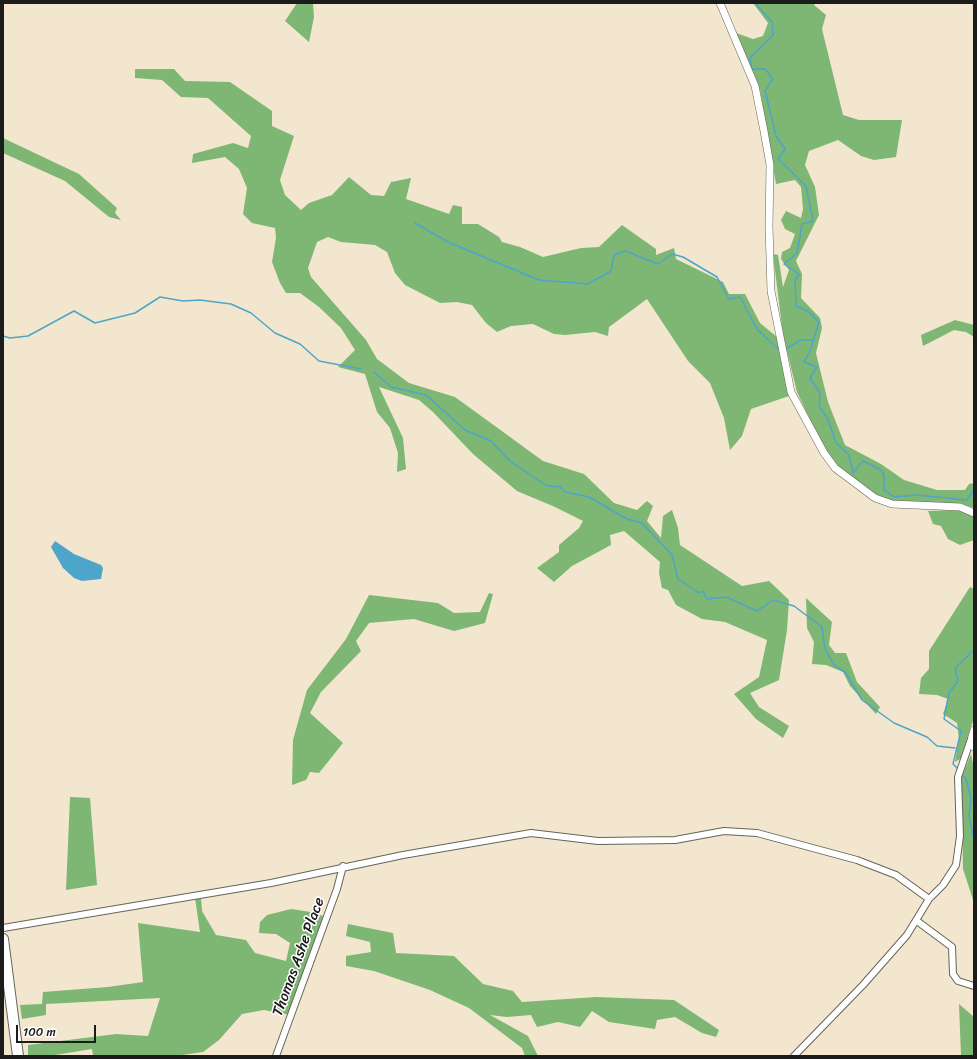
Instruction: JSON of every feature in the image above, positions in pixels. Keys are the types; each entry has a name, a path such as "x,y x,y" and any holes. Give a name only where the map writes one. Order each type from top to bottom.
{"highway":[{"path":"3,939 18,1056"}],"street":[{"path":"720,3 755,86 764,131 770,165 769,234 771,291 791,392 824,453 841,474 876,498 892,504 960,507 974,513"},
{"path":"973,733 974,747"},
{"path":"794,1056 863,985 907,936 929,899 943,885 956,865 960,836 958,777 973,733"},
{"path":"3,928 271,883 343,866 531,833 598,841 675,840 724,831 757,833 857,860 896,875 929,899"},
{"name":"Thomas Ashe Place","path":"276,1056 337,889 343,866"},
{"path":"917,921 952,947 953,974 958,981 974,986"}],"green space":[{"path":"297,3 313,3 314,17 309,42 285,21"},
{"path":"753,3 816,3 814,5 826,15 822,29 843,115 859,120 902,120 896,157 874,160 861,156 838,140 809,151 805,165 815,187 819,215 796,261 802,274 801,298 820,318 822,328 816,353 828,402 845,445 881,464 904,480 937,490 965,490 969,484 974,483 974,508 960,503 909,503 890,500 875,494 841,470 820,441 797,392 783,335 773,254 778,255 783,287 789,270 781,259 782,252 790,248 795,234 785,229 781,220 786,211 801,218 803,209 801,187 795,180 776,184 760,90 736,33 753,39 763,36 768,23"},
{"path":"135,69 174,69 185,81 230,82 272,111 272,126 294,136 280,180 285,195 301,210 309,203 332,195 349,177 371,195 384,196 391,182 411,178 406,199 449,214 453,205 462,207 462,224 478,224 499,237 502,242 520,247 543,257 581,248 599,247 622,225 656,249 656,255 674,248 676,259 723,282 729,294 745,294 760,323 777,337 789,396 751,409 742,436 730,450 724,418 710,383 688,361 647,299 609,327 608,336 595,332 565,335 554,334 533,324 511,326 497,332 486,323 472,305 457,302 440,303 405,285 395,273 387,252 375,245 341,242 328,237 317,242 308,268 311,277 366,340 377,359 409,383 455,397 543,461 584,474 614,503 637,510 647,501 653,506 647,521 661,538 663,516 672,510 678,528 680,545 742,586 769,581 789,600 787,630 779,680 750,693 759,707 789,726 783,738 756,719 734,694 759,677 767,640 725,622 702,619 676,605 668,590 662,588 659,573 660,562 624,531 610,535 611,545 572,566 554,582 537,568 559,552 559,545 579,528 583,521 517,491 473,454 433,412 419,400 379,387 403,438 406,469 397,472 398,453 390,428 377,412 365,374 338,367 355,350 341,328 319,307 300,293 286,293 280,283 272,262 276,238 275,228 252,223 243,214 247,188 239,169 225,157 192,163 193,154 233,143 248,148 251,136 208,98 181,97 162,80 135,78"},
{"path":"3,138 79,174 117,208 115,213 121,220 109,217 65,181 3,153"},
{"path":"955,320 974,325 974,337 966,332 954,330 923,346 921,335"},
{"path":"959,510 974,515 974,540 960,545 948,539 941,526 933,524 928,511"},
{"path":"970,587 974,589 974,718 960,759 955,762 959,739 957,723 943,714 948,699 937,695 919,694 921,678 929,669 929,651"},
{"path":"489,593 493,594 485,623 454,631 414,619 369,623 356,641 361,651 321,692 310,713 343,743 319,773 310,772 306,780 292,785 293,740 307,690 346,639 369,595 438,603 454,613 480,612"},
{"path":"806,598 832,622 829,645 835,653 846,653 857,682 880,707 876,714 850,686 843,672 826,665 812,664 814,642 807,628"},
{"path":"971,754 974,769 974,903 963,869 961,779"},
{"path":"70,797 90,798 97,885 66,890"},
{"path":"195,898 201,898 202,911 216,935 246,940 255,953 286,961 290,943 276,934 259,933 260,922 267,915 291,909 311,912 323,916 290,1015 264,1010 242,1014 219,1040 203,1052 175,1056 93,1056 92,1049 49,1056 28,1056 28,1045 116,1034 148,1036 160,998 46,1004 46,1015 22,1019 20,1005 42,1004 43,992 108,987 143,982 138,923 200,932"},
{"path":"348,924 393,933 396,953 454,956 483,984 513,991 522,1002 596,997 674,1000 719,1030 716,1037 702,1033 675,1017 657,1020 655,1029 609,1022 592,1011 580,1027 558,1022 537,1027 531,1015 507,1017 490,1015 528,1036 538,1056 525,1056 522,1048 469,1008 430,990 374,971 346,966 346,956 371,952 370,942 346,936"},
{"path":"959,1004 974,1017 974,1056 961,1056"}],"water":[{"path":"55,541 74,554 101,565 103,568 101,579 82,581 74,578 63,568 51,547"}],"waterway":[{"path":"755,3 772,22 773,35 750,58 752,69 765,69 773,79 765,91 776,136 785,149 778,159 806,186 813,221 802,224 797,253 784,264 799,274 795,280 796,306 809,312 819,322 810,351 804,362 817,367 810,378 820,393 819,406 828,419 836,443 849,455 853,473 863,461 881,470 884,475 884,490 894,497 916,495 967,500 974,489"},
{"path":"415,223 448,242 539,280 588,284 611,271 614,255 625,251 658,264 672,254 683,257 717,277 729,299 740,297 757,329 777,348 781,348"},
{"path":"3,336 10,338 28,336 74,311 95,323 135,313 160,297 183,301 200,300 231,304 251,313 275,333 300,344 319,361 361,369"},
{"path":"784,348 787,348 801,340 812,340"},
{"path":"374,372 391,387 426,395 465,430 491,441 510,461 547,486 560,487 565,492 589,497 627,519 642,523 672,555 678,579 699,593 703,591 707,599 726,597 757,611 773,600 794,606 822,627 825,649 834,665 845,672 862,700 894,723 927,737 937,746 955,748"},
{"path":"959,770 953,764 961,731 944,719 949,693 958,681 955,668 974,650"},
{"path":"961,773 966,779 971,798 969,816 974,840"}]}
